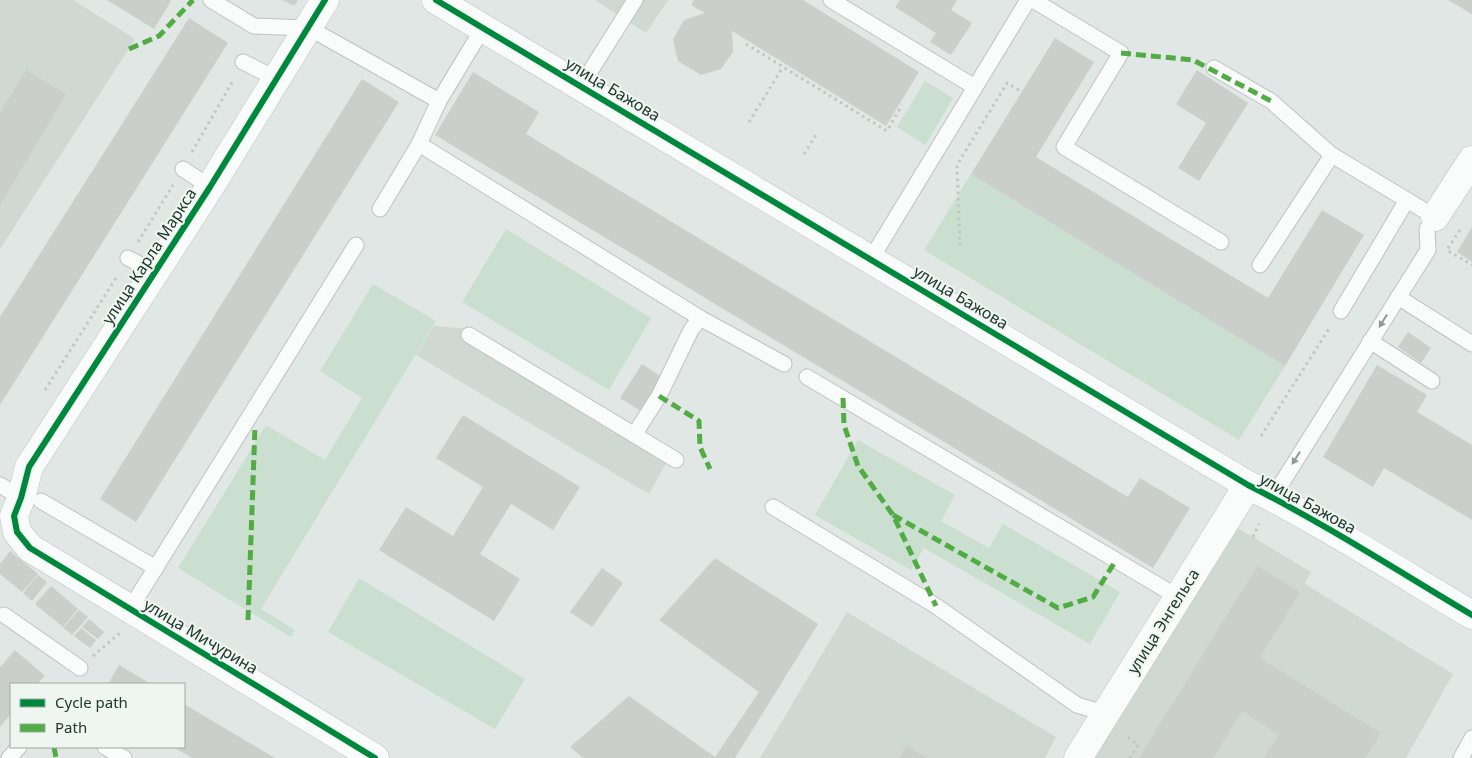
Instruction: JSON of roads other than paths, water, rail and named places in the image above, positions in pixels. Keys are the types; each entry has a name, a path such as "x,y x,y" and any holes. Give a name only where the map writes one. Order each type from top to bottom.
{"street":[{"name":"улица Карла Маркса","path":"17,532 14,516 29,467 210,187 325,0"},
{"name":"улица Бажова","path":"436,0 1248,485 1272,497 1472,616"},
{"path":"1435,217 1472,160"},
{"name":"улица Энгельса","path":"1078,758 1248,485"},
{"name":"улица Мичурина","path":"17,532 30,548 375,758"}],"lane":[{"path":"211,0 254,26 309,28 439,101"},
{"path":"581,86 635,0"},
{"path":"831,0 975,87"},
{"path":"871,259 1028,0"},
{"path":"1033,0 1121,53 1064,148 1221,242"},
{"path":"380,209 419,144 439,101 483,28"},
{"path":"243,62 277,79"},
{"path":"1214,68 1270,101 1332,155 1435,217 1427,229 1428,250 1272,497"},
{"path":"419,144 700,318 784,364"},
{"path":"1260,265 1332,155"},
{"path":"183,169 210,187"},
{"path":"1341,311 1407,200"},
{"path":"130,609 356,245"},
{"path":"128,258 154,272"},
{"path":"1398,297 1472,344"},
{"path":"634,435 659,396 691,330 700,318"},
{"path":"468,335 676,460"},
{"path":"1370,342 1432,380"},
{"path":"806,377 1178,597"},
{"path":"21,495 156,568"},
{"path":"773,507 936,606 1077,705 1104,714"},
{"path":"4,616 80,668"},
{"path":"1460,758 1472,738"},
{"path":"9,758 18,748"},
{"path":"107,748 124,758"}]}
